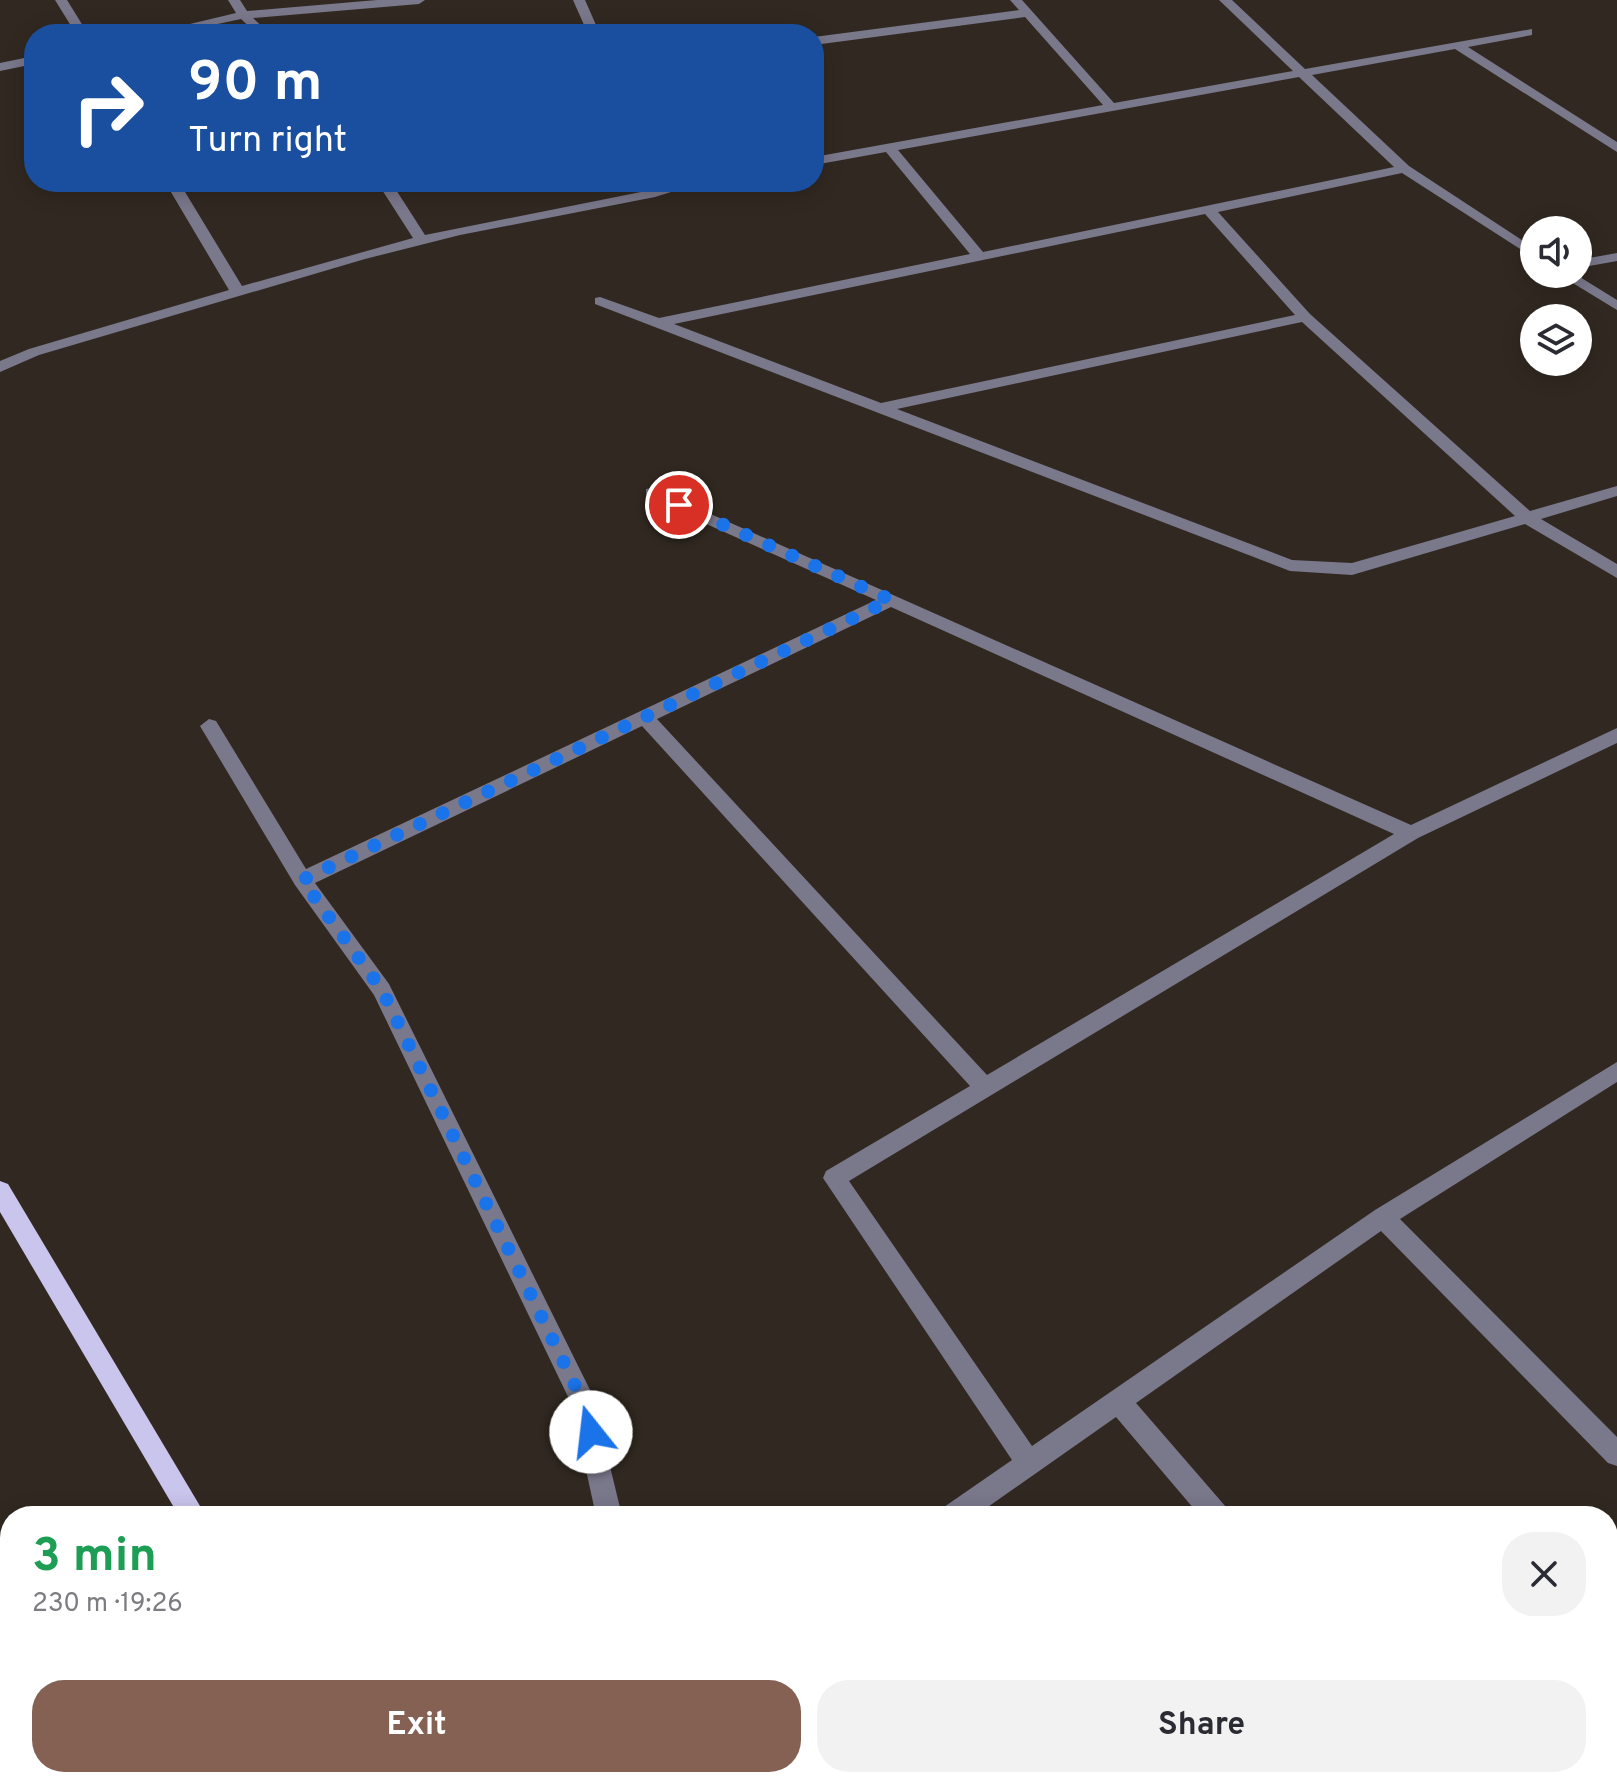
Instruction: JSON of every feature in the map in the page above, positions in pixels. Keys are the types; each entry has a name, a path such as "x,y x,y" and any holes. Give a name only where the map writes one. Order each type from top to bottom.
{"main road":[{"path":"0,1191 187,1506"}],"street":[{"path":"61,0 76,24"},
{"path":"234,0 253,24"},
{"path":"201,24 243,15 419,0"},
{"path":"579,0 590,24"},
{"path":"1016,0 1113,109"},
{"path":"1225,0 1307,73 1404,169 1520,245"},
{"path":"824,40 1027,13"},
{"path":"824,159 1528,32"},
{"path":"1457,45 1617,148"},
{"path":"0,67 24,62"},
{"path":"1596,134 1617,130"},
{"path":"890,148 979,256"},
{"path":"658,323 1404,169"},
{"path":"178,192 238,292"},
{"path":"390,192 422,241"},
{"path":"0,367 34,352 422,241 656,192"},
{"path":"1208,209 1305,317 1526,517 1617,572"},
{"path":"1592,261 1617,257"},
{"path":"1588,288 1617,306"},
{"path":"600,301 1290,565 1352,569 1617,491"},
{"path":"880,408 1305,317"},
{"path":"652,493 1411,833"},
{"path":"302,880 891,600"},
{"path":"645,717 985,1088"},
{"path":"209,726 302,880 382,990 584,1404 607,1506"},
{"path":"1029,1463 834,1178 1411,833 1617,735"},
{"path":"967,1506 1383,1217 1617,1071"},
{"path":"1383,1217 1617,1454"},
{"path":"1118,1401 1208,1506"}],"route":[{"path":"591,1432 584,1404 382,990 302,880 891,600 679,505"}]}
